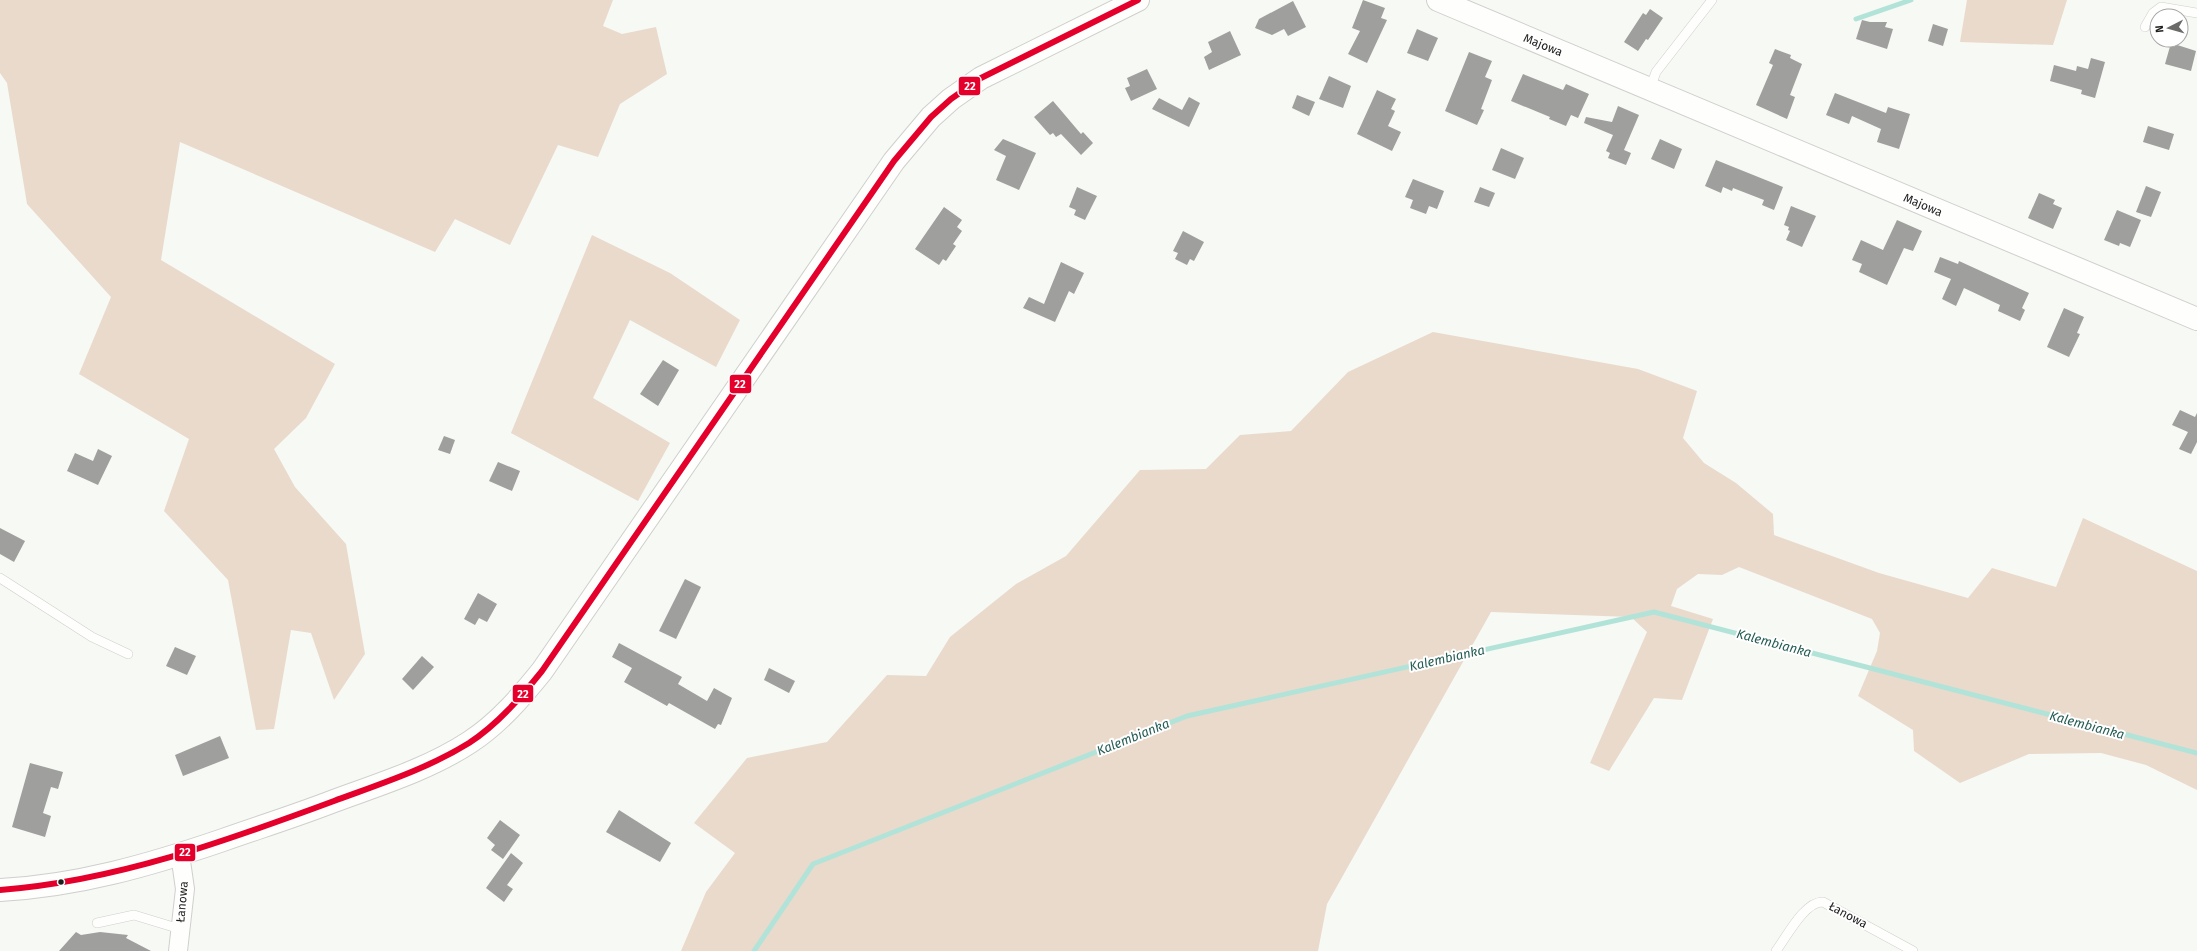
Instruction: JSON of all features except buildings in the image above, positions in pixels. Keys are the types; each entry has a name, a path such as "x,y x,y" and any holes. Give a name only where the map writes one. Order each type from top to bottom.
{"main road":[{"path":"0,890 46,886 98,877 180,854 304,813 406,774 469,743 501,718 542,670 890,168 916,133 946,103 981,78 1138,0"},
{"name":"Majowa","path":"1438,0 2197,319"}],"street":[{"name":"Łanowa","path":"178,951 185,889 180,854"}],"lane":[{"path":"1650,89 1656,72 1712,0"},
{"path":"2145,27 2153,13 2161,7 2197,13"},
{"path":"0,578 86,633 128,654"},
{"name":"Łanowa","path":"1776,951 1808,907 1816,902 1823,902 1913,951"},
{"path":"97,922 134,915 180,929"}],"shaded area":[{"path":"0,0 613,0 603,26 622,34 656,27 667,74 620,104 598,157 558,145 510,245 455,219 435,252 180,142 161,260 335,364 306,418 274,449 295,487 346,544 365,654 334,700 311,633 291,630 274,729 256,730 228,580 164,511 189,439 79,374 111,297 27,204 7,83 0,73"},
{"path":"1967,0 2067,0 2053,45 1960,42"},
{"path":"592,235 670,273 740,320 716,367 630,320 593,398 670,443 638,501 511,433"},
{"path":"1433,332 1638,369 1697,391 1683,438 1704,463 1736,483 1773,514 1774,535 1879,573 1968,598 1992,568 2056,587 2083,518 2197,571 2197,790 2146,765 2101,753 2029,754 1960,783 1914,751 1913,730 1858,696 1877,651 1880,633 1872,619 1739,567 1722,575 1698,574 1677,589 1671,606 1713,619 1682,700 1654,698 1609,771 1590,763 1647,632 1631,617 1491,612 1327,904 1318,951 681,951 706,892 735,853 694,823 747,758 827,742 887,675 926,676 950,637 1016,584 1066,556 1140,470 1206,469 1240,435 1291,431 1348,372"}],"waterway":[{"path":"1856,19 1911,0"},
{"name":"Kalembianka","path":"754,951 813,864 1187,716 1654,612 2197,753"}],"transit line":[{"name":"22","path":"0,890 86,878 170,857 253,831 437,761 480,736 508,710 542,671 894,161 931,117 951,99 981,78 1138,0"}]}
